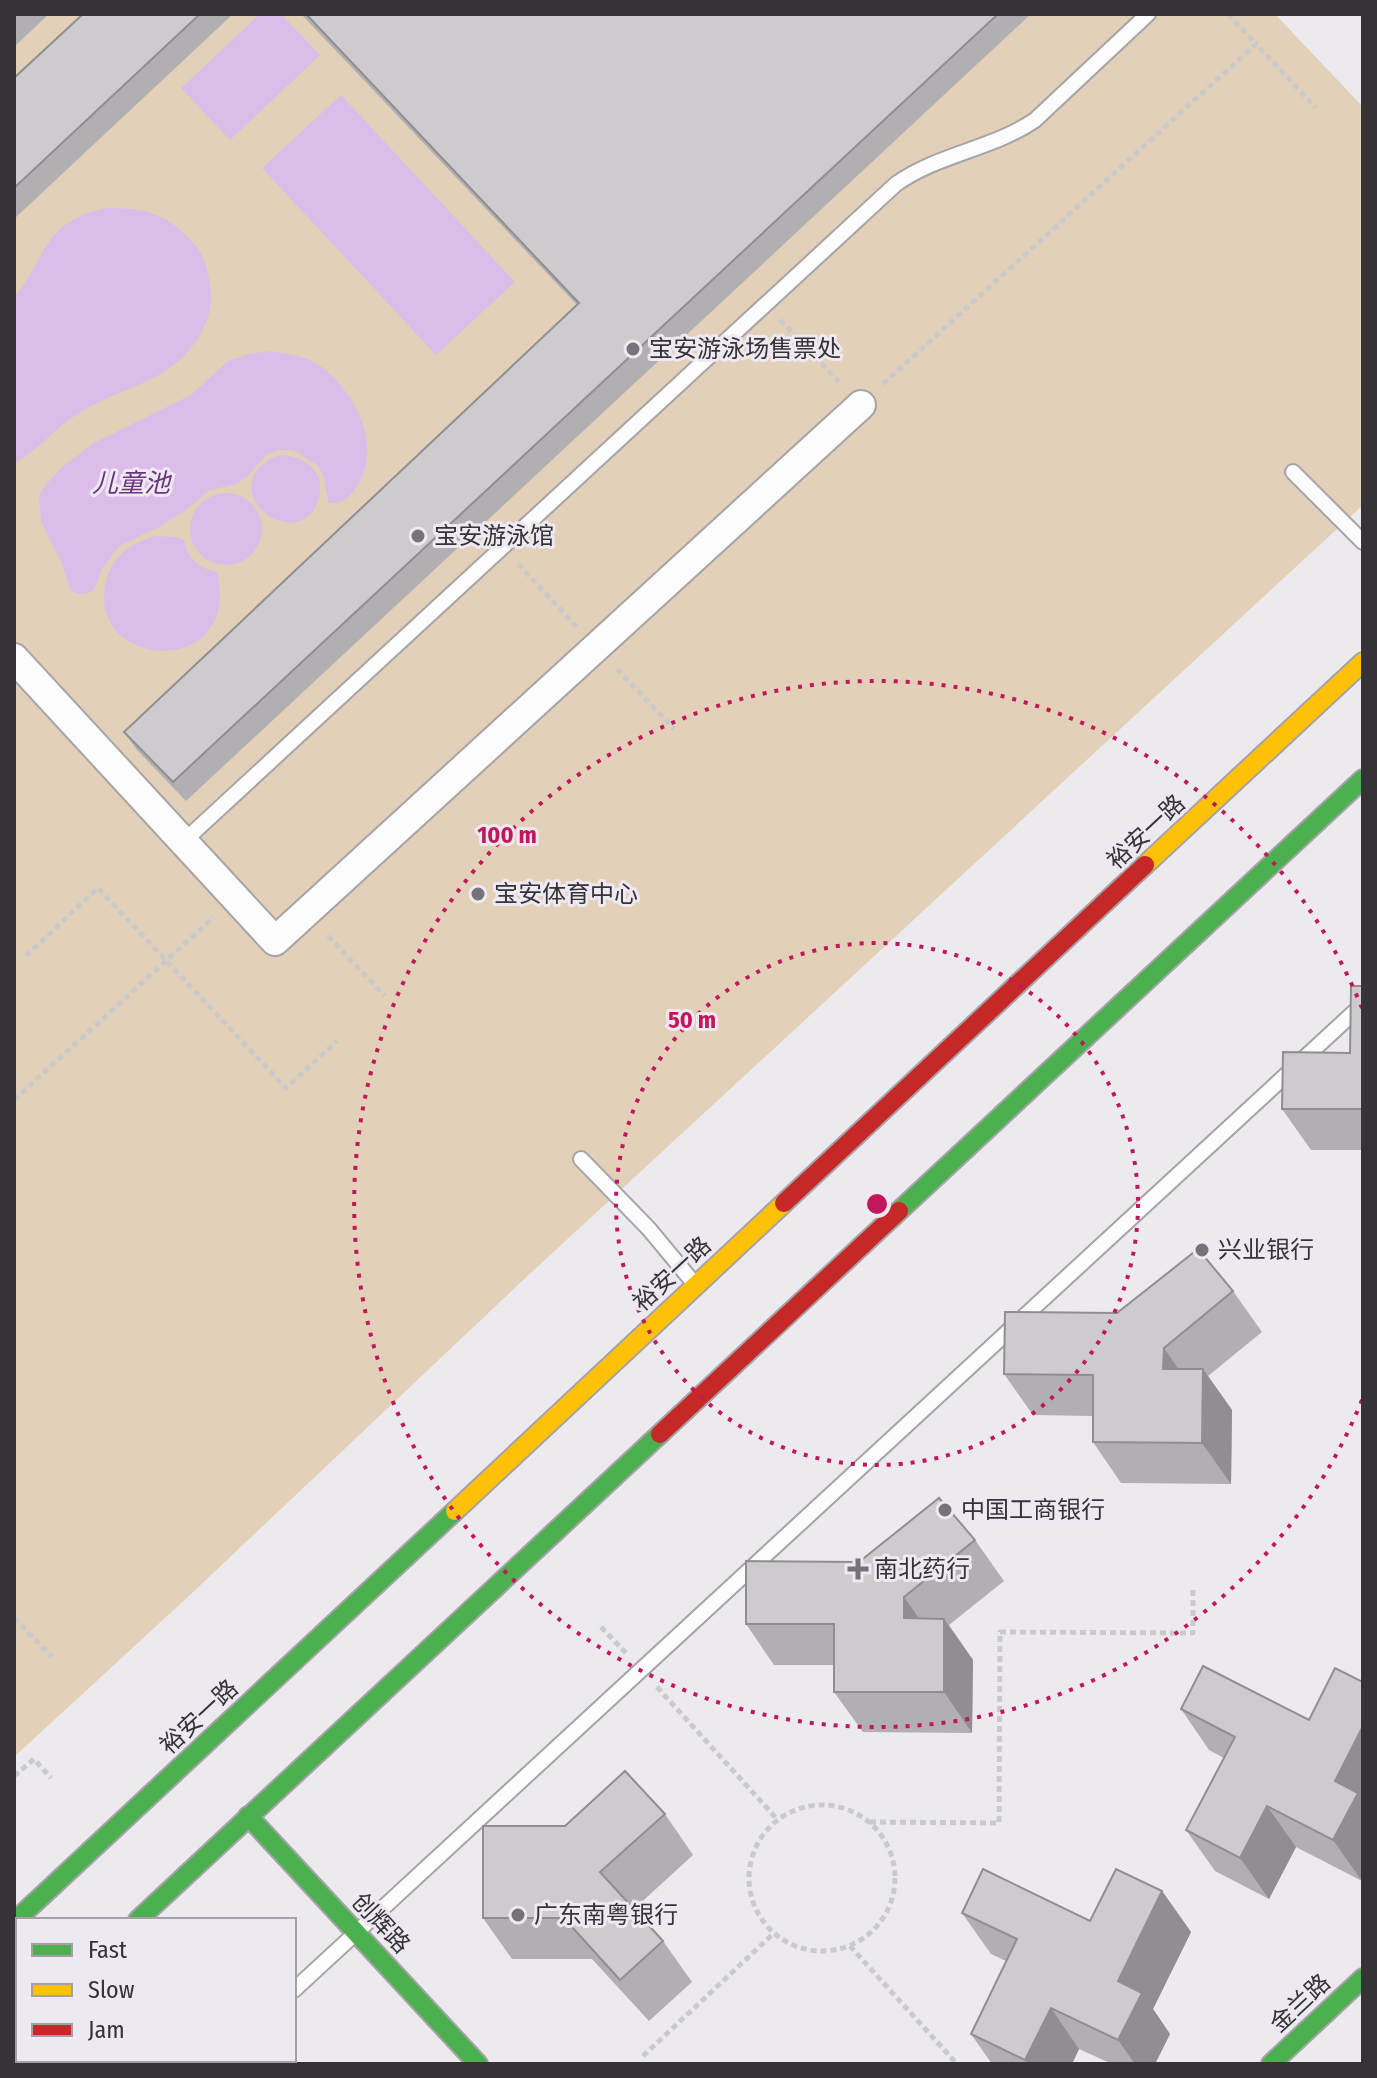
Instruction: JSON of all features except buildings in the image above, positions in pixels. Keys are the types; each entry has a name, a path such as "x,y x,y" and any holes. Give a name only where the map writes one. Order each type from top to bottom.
{"main road":[{"name":"裕安一路","path":"18,1918 1363,662"},
{"path":"140,1918 1352,800 1363,779"},
{"name":"创辉路","path":"248,1816 478,2064"},
{"name":"金兰路","path":"1271,2064 1363,1978"}],"street":[{"path":"14,658 275,941 861,405"}],"lane":[{"path":"183,842 896,184 919,169 1020,130 1035,120 1148,14"},
{"path":"1293,472 1363,542"},
{"path":"296,1988 1363,1004"},
{"path":"581,1159 649,1229 696,1285"}],"path":[{"path":"1228,14 1316,108"},
{"path":"766,304 861,405 1256,44"},
{"path":"502,547 674,729"},
{"path":"26,956 98,888 286,1088 337,1041"},
{"path":"14,1100 235,898"},
{"path":"306,913 385,996"},
{"path":"870,1822 999,1823 1000,1632 1193,1633 1193,1587"},
{"path":"14,1618 52,1657"},
{"path":"601,1627 632,1661"},
{"path":"653,1683 777,1819"},
{"path":"14,1776 34,1759 51,1778"},
{"path":"823,1805 848,1809 870,1822 886,1841 894,1864 895,1889 887,1913 872,1933 850,1946 828,1952 804,1950 782,1940 764,1925 752,1904 748,1881 751,1858 761,1836 777,1819 799,1808 823,1805"},
{"path":"643,2056 774,1933"},
{"path":"850,1946 957,2064"}],"shaded area":[{"name":"宝安体育中心","path":"14,14 1275,14 1363,107 1363,505 520,1283 14,1757"}],"water":[{"path":"260,14 281,14 320,55 230,140 181,88"},
{"path":"341,95 515,282 436,355 262,168"},
{"path":"105,208 145,211 166,219 186,235 196,246 206,268 211,297 208,318 201,333 176,364 76,415 14,464 14,298 57,232 84,215"},
{"name":"儿童池","path":"270,351 298,356 317,364 335,379 356,408 367,440 367,457 355,489 341,502 329,503 323,474 317,465 293,450 278,450 266,455 248,476 236,484 210,490 159,527 119,546 102,569 94,590 82,594 70,590 62,564 41,521 39,495 45,486 61,468 94,443 191,395 228,361"},
{"path":"279,455 304,461 319,479 319,497 309,515 295,522 279,521 264,512 254,499 251,484 258,469"},
{"name":"儿童池","path":"226,493 252,503 262,529 252,555 226,565 200,555 190,529 200,503"},
{"name":"儿童池","path":"156,536 184,540 195,562 217,572 219,608 207,632 187,646 162,651 137,646 117,631 105,609 107,578 114,562 132,546"}],"traffic: fast":[{"path":"899,1211 1363,779"},
{"path":"140,1918 660,1434"},
{"path":"18,1918 455,1511"},
{"path":"248,1816 478,2064"},
{"path":"1271,2064 1363,1978"}],"traffic: slow":[{"path":"1145,865 1363,662"},
{"path":"455,1511 784,1203"}],"traffic: jam":[{"path":"784,1203 1145,865"},
{"path":"660,1434 899,1211"}],"place":[{"name":"宝安游泳场售票处","path":"633,349"},
{"name":"宝安游泳馆","path":"418,536"},
{"name":"宝安体育中心","path":"478,894"},
{"name":"兴业银行","path":"1202,1250"},
{"name":"中国工商银行","path":"945,1510"},
{"name":"南北药行","path":"858,1569"},
{"name":"广东南粤银行","path":"518,1915"}]}
